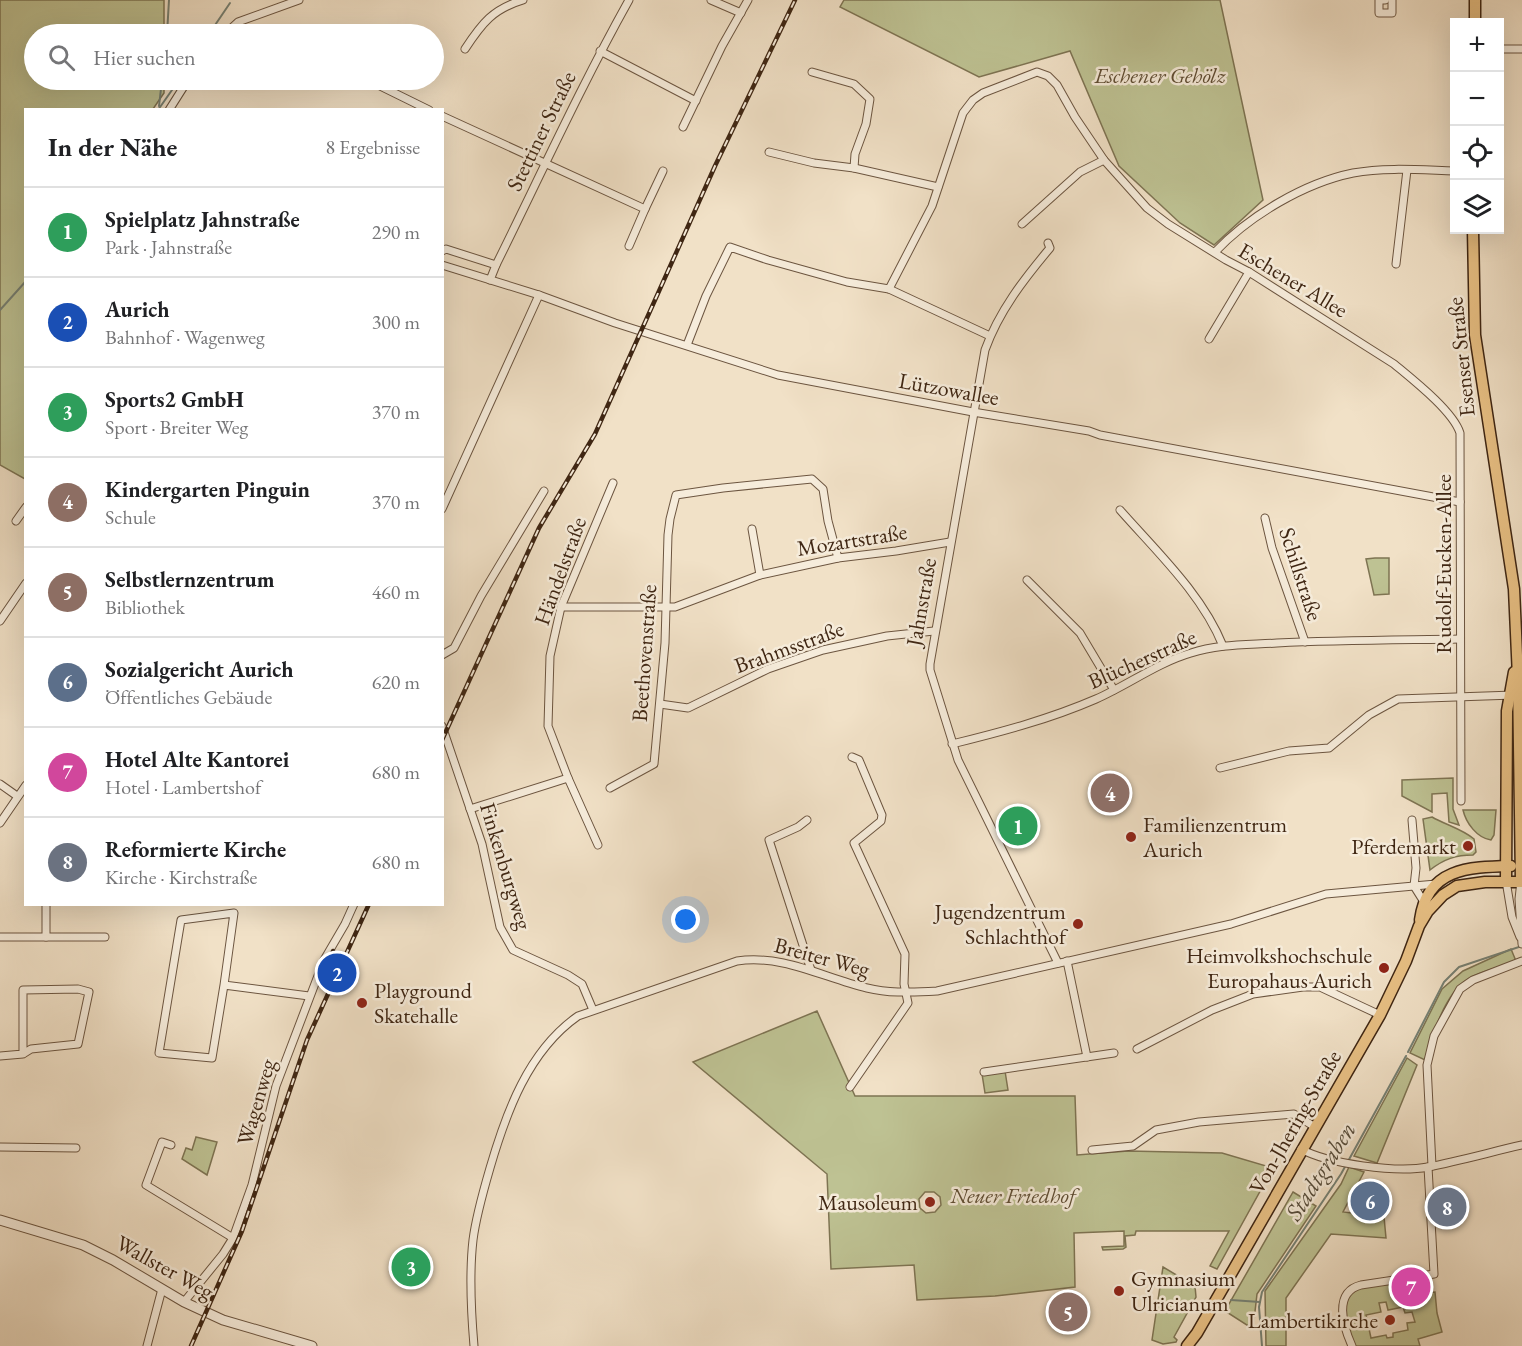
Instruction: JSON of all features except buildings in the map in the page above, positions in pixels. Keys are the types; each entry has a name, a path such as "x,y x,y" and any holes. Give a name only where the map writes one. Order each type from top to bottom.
{"main road":[{"path":"1474,18 1475,0"},
{"name":"Esenser Straße","path":"1473,234 1475,334 1514,589 1517,659 1514,695 1521,882"},
{"name":"Esenser Straße","path":"1506,881 1508,711 1514,695"},
{"name":"Von-Jhering-Straße","path":"1187,1346 1197,1333 1301,1149 1380,1016 1399,978 1419,926 1424,902 1436,884 1452,873 1466,868 1522,866"},
{"name":"Von-Jhering-Straße","path":"1419,926 1435,902 1457,886 1506,881 1521,882"},
{"name":"Von-Jhering-Straße","path":"1192,1346 1197,1333"}],"street":[{"path":"236,24 300,0"},
{"path":"465,49 487,18 506,5 523,0"},
{"name":"Stettiner Straße","path":"490,280 600,51 629,0"},
{"path":"711,0 741,13"},
{"path":"683,127 748,0"},
{"path":"1385,0 1379,0 1379,13 1392,13 1392,0"},
{"path":"1504,49 1522,50"},
{"path":"600,51 696,101"},
{"path":"812,72 854,84 870,99 866,124 855,154 854,168"},
{"name":"Eschener Allee","path":"889,289 932,206 963,113 983,93 1037,72 1048,76 1057,86 1104,160 1147,208 1168,224 1249,272 1394,364 1450,415 1460,433"},
{"path":"170,108 182,90"},
{"path":"388,90 425,108"},
{"path":"444,117 645,209"},
{"path":"769,152 938,187"},
{"path":"1022,224 1080,172 1104,160"},
{"path":"1215,252 1266,209 1326,180 1355,173 1407,170 1450,171"},
{"path":"1396,264 1407,170"},
{"path":"629,246 663,171"},
{"name":"Jahnstraße","path":"1048,243 1050,248 1024,279 990,336 983,361 934,631 930,670 952,744 968,782 1058,963"},
{"path":"687,345 706,296 730,247 847,282 889,289 990,336"},
{"path":"444,250 454,250 496,265"},
{"name":"Lützowallee","path":"444,266 778,375 1461,502"},
{"path":"1209,339 1249,272"},
{"path":"444,505 539,295"},
{"name":"Rudolf-Eucken-Allee","path":"1460,433 1461,801"},
{"name":"Beethovenstraße","path":"610,788 654,764 665,643 670,519 676,495 733,486 812,479 823,489 828,521 838,558"},
{"name":"Händelstraße","path":"598,845 548,726 550,656 561,607 614,483"},
{"path":"444,654 454,648 481,596 544,491"},
{"path":"16,521 24,510"},
{"path":"1120,510 1205,611 1223,646"},
{"name":"Schillstraße","path":"1265,518 1272,548 1305,642"},
{"path":"752,529 760,575"},
{"name":"Mozartstraße","path":"561,607 675,607 760,575 838,558 950,542"},
{"path":"1027,580 1080,633 1114,690"},
{"path":"0,621 24,586"},
{"name":"Brahmsstraße","path":"660,704 688,708 768,669 823,650 887,636 934,631"},
{"name":"Blücherstraße","path":"952,744 1073,708 1180,657 1223,646 1460,639"},
{"path":"1220,768 1289,751 1329,748 1369,715 1398,699 1514,695"},
{"name":"Finkenburgweg","path":"444,732 482,844 500,927 513,950 568,975 582,984 593,1010"},
{"path":"850,1087 908,1003 904,984 904,954 855,843 881,821 882,815 859,760 852,757"},
{"path":"470,809 568,778"},
{"path":"0,784 17,796"},
{"path":"0,823 24,787"},
{"path":"807,820 798,827 769,840 811,970"},
{"path":"1412,820 1416,868 1414,886 1424,902"},
{"path":"1506,881 1512,916 1521,941"},
{"path":"1521,882 1519,899 1521,941"},
{"name":"Breiter Weg","path":"474,1346 471,1313 472,1241 478,1207 508,1111 520,1084 561,1028 578,1016 737,961 770,959 868,988 906,993 937,991 1231,924 1326,894 1436,884"},
{"path":"46,906 46,937"},
{"name":"Wagenweg","path":"184,1302 233,1238 252,1185 276,1086 324,960 353,906"},
{"path":"234,912 224,985 212,1058 159,1053 181,920 234,912"},
{"path":"0,937 105,938"},
{"path":"1067,961 1087,1058"},
{"path":"1352,1346 1344,1327 1344,1298 1350,1289 1361,1285 1434,1274 1427,1065 1434,1036 1460,989 1473,980 1522,961"},
{"path":"224,985 309,996"},
{"path":"1137,1049 1212,1010 1253,994 1303,987 1320,987 1380,1016"},
{"path":"0,1056 23,1054 31,1049 78,1044 89,992 78,989 23,990 23,1054"},
{"path":"984,1072 1114,1053"},
{"path":"1092,1150 1133,1146 1156,1130 1199,1122 1294,1114 1315,1127"},
{"path":"171,1145 162,1142 146,1185 233,1238"},
{"path":"1301,1149 1311,1155 1383,1168 1430,1166 1522,1145"},
{"path":"0,1147 76,1148"},
{"name":"Wallster Weg","path":"0,1220 83,1245 184,1302 242,1327 312,1346"},
{"path":"147,1346 162,1289"}],"green space":[{"path":"0,0 164,0 164,24 24,24 24,90 164,90 164,93 154,108 24,108 24,478 0,465"},
{"name":"Eschener Gehölz","path":"844,0 1220,0 1263,200 1214,245 1180,223 1119,166 1070,51 979,77 840,7"},
{"path":"1389,558 1389,594 1374,595 1366,559"},
{"path":"1453,778 1453,809 1459,825 1449,822 1447,793 1432,794 1432,812 1402,796 1402,780"},
{"path":"1463,810 1496,810 1494,835 1491,840 1481,836 1473,829"},
{"path":"1017,811 1022,821 1031,817 1037,831 1011,844 998,819"},
{"path":"1432,817 1474,839 1476,852 1473,855 1450,858 1430,870 1423,819"},
{"path":"1511,949 1516,961 1473,976 1453,994 1440,1016 1425,1060 1410,1053 1442,989 1463,971"},
{"name":"Neuer Friedhof","path":"817,1011 855,1096 1075,1096 1077,1155 1128,1151 1222,1153 1273,1168 1217,1269 1210,1266 1229,1231 1136,1231 1135,1235 1125,1236 1126,1247 1123,1249 1103,1250 1102,1247 1124,1246 1124,1231 1074,1233 1075,1287 995,1296 917,1300 914,1265 831,1269 827,1174 693,1062","holes":["925,1192 934,1192 940,1197 941,1205 935,1212 926,1213 920,1208 919,1199"]},
{"path":"1407,1058 1417,1065 1377,1163 1354,1156"},
{"path":"1005,1071 1008,1090 985,1093 982,1074"},
{"path":"196,1137 217,1142 207,1175 182,1159 186,1148 192,1150"},
{"path":"1349,1167 1364,1172 1343,1212 1384,1217 1386,1238 1331,1234 1286,1298 1286,1346 1266,1346 1265,1291 1341,1184"},
{"path":"1293,1192 1316,1206 1257,1294 1253,1329 1225,1311"},
{"path":"1163,1267 1195,1286 1196,1297 1174,1337 1176,1342 1163,1344 1152,1340"},
{"path":"1392,1280 1394,1296 1435,1292 1442,1332 1418,1339 1420,1346 1352,1346 1344,1327 1347,1292","holes":["1386,1302 1388,1310 1403,1307 1405,1313 1412,1312 1415,1322 1407,1323 1408,1330 1393,1333 1393,1337 1387,1338 1386,1335 1371,1338 1366,1315 1381,1312 1379,1303"]}],"waterway":[{"path":"168,24 169,0"},
{"path":"216,24 230,3"},
{"path":"159,106 161,90"},
{"path":"159,108 172,90"},
{"path":"0,310 24,283"},
{"name":"Stadtgraben","path":"1408,1052 1444,982 1459,967 1522,946"},
{"name":"Stadtgraben","path":"1262,1346 1259,1307 1262,1292 1341,1174 1406,1056"},
{"name":"Stadtgraben","path":"1231,1300 1260,1302"}],"railway":[{"path":"444,736 539,528 595,434 715,166 795,0"},
{"path":"191,1346 242,1231 307,1040 368,906"},
{"path":"323,987 333,951"}],"place":[{"name":"Kindergarten Pinguin","path":"1110,793"},
{"name":"Spielplatz Jahnstraße","path":"1018,826"},
{"name":"Familienzentrum Aurich","path":"1131,837"},
{"name":"Pferdemarkt","path":"1468,846"},
{"name":"Jugendzentrum Schlachthof","path":"1078,924"},
{"name":"Heimvolkshochschule Europahaus Aurich","path":"1384,968"},
{"name":"Aurich","path":"337,973"},
{"name":"Playground Skatehalle","path":"362,1003"},
{"name":"Sozialgericht Aurich","path":"1370,1201"},
{"name":"Mausoleum","path":"930,1202"},
{"name":"Reformierte Kirche","path":"1447,1207"},
{"name":"Sports2 GmbH","path":"411,1267"},
{"name":"Hotel Alte Kantorei","path":"1411,1287"},
{"name":"Gymnasium Ulricianum","path":"1119,1291"},
{"name":"Selbstlernzentrum","path":"1068,1312"},
{"name":"Lambertikirche","path":"1390,1320"}]}
